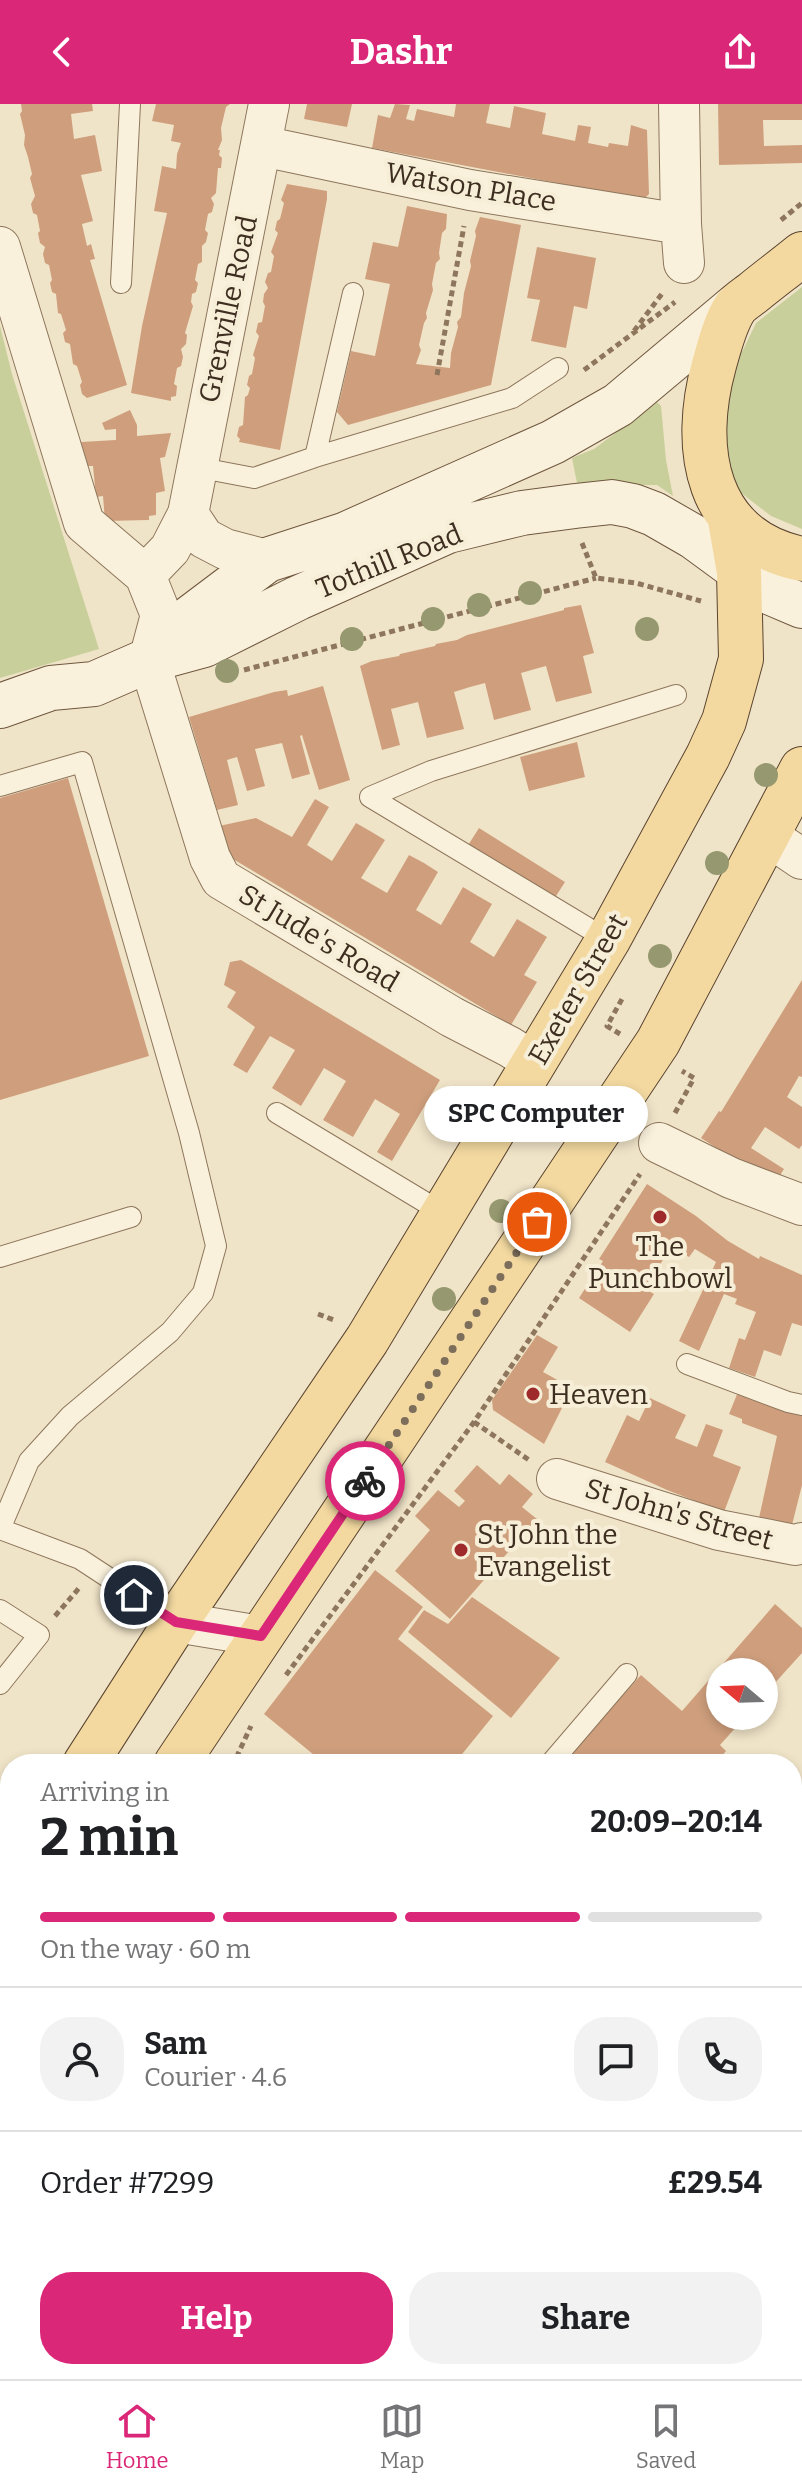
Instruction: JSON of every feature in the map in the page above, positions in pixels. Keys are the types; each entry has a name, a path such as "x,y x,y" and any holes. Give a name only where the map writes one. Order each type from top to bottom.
{"main road":[{"path":"802,254 736,306 718,348 710,377 703,426 707,467 715,494 730,520 755,541 786,556 802,559"},
{"name":"Tothill Road","path":"149,660 178,627 267,560 344,535 553,442 618,405 736,306"},
{"name":"Tothill Road","path":"0,706 51,688 94,684 149,660 204,645 298,598 448,531 522,513 612,502 633,506 672,523 769,592 802,606"},
{"name":"Exeter Street","path":"91,1754 176,1622 367,1340 608,940 708,756 724,721 741,659 739,572 730,520"},
{"path":"183,1754 658,1042 802,769"}],"street":[{"name":"Grenville Road","path":"145,575 170,549 188,514 269,104"},
{"path":"679,104 684,263"},
{"name":"Watson Place","path":"262,146 470,190 681,224"},
{"path":"0,247 84,523 145,575 161,615 149,660"},
{"path":"188,514 204,538 225,549 267,560"},
{"name":"St Jude's Road","path":"149,660 210,858 221,879 535,1063"},
{"path":"766,835 802,859"},
{"path":"659,1143 731,1178 801,1202"},
{"name":"St John's Street","path":"557,1479 719,1530 795,1545 802,1543"},
{"path":"176,1622 261,1636"}],"lane":[{"path":"121,283 130,104"},
{"path":"315,457 353,293"},
{"path":"196,467 254,478 512,398 558,368"},
{"path":"608,940 370,797 431,771 676,695"},
{"path":"0,786 82,762 189,1133 216,1246 203,1293 170,1332 70,1416 29,1461 0,1529 80,1559 176,1622"},
{"path":"277,1113 443,1213"},
{"path":"0,1257 131,1217"},
{"path":"687,1364 802,1405"},
{"path":"0,1610 39,1635 0,1684"},
{"path":"559,1754 627,1674"}],"path":[{"path":"437,375 470,190"},
{"path":"629,338 684,263"},
{"path":"579,537 596,578"},
{"path":"235,673 596,578 636,583 706,603"},
{"path":"614,992 622,998 607,1026 624,1036"},
{"path":"285,1676 474,1422 659,1143"},
{"path":"318,1314 342,1324"},
{"path":"474,1422 557,1479"},
{"path":"39,1635 95,1570"},
{"path":"238,1754 252,1723"}],"green space":[{"path":"802,287 802,529 771,516 736,489 722,453 725,378 756,323"},
{"path":"0,326 12,374 99,649 0,678"},
{"path":"657,402 661,406 673,496 657,485 607,485 579,493 572,458 594,449"}],"building":[{"path":"21,104 92,104 93,111 71,114 74,139 95,135 102,171 81,175 93,221 82,224 87,246 91,244 95,259 90,260 127,385 87,398 82,394 82,382 77,366 73,364 70,344 65,342 63,333 66,330 58,313 56,294 52,292 49,265 45,263 43,254 45,247 40,243 38,233 37,215 33,213 31,204 35,196 24,145"},
{"path":"156,104 230,104 226,107 221,128 222,140 218,150 222,158 221,168 218,168 216,193 211,198 214,204 212,212 208,214 205,230 208,233 195,280 198,283 196,292 192,294 193,306 185,333 186,344 181,349 181,366 177,368 174,384 177,386 176,396 171,397 171,401 131,393 167,213 154,211 162,166 176,169 181,143 171,141 174,125 152,121"},
{"path":"307,104 352,104 347,127 304,119"},
{"path":"395,104 410,105 406,119 414,121 417,109 454,117 456,104 490,104 486,123 510,128 514,106 546,113 542,134 575,141 578,125 591,127 588,143 608,147 609,143 628,146 631,125 647,130 649,194 641,202 599,191 372,148 378,115 390,118"},
{"path":"718,104 802,104 802,120 763,120 764,146 802,145 802,163 719,165"},
{"path":"287,184 327,191 327,199 280,450 239,442 237,436 239,427 243,425 245,397 250,388 247,385 259,336 256,332 258,323 262,322 264,294 268,288 265,282 271,272 274,256 271,252 278,233 275,230"},
{"path":"407,206 447,214 416,364 450,368 480,217 521,225 491,385 348,425 337,412 351,351 375,356 390,284 365,279 373,242 398,247"},
{"path":"537,247 596,258 587,309 574,306 566,348 531,341 540,300 527,298"},
{"path":"130,410 137,425 137,436 171,433 165,457 160,458 165,491 156,493 156,515 149,516 149,520 105,521 103,496 96,497 93,466 88,466 81,442 116,440 116,429 105,430 102,423"},
{"path":"581,605 594,653 583,656 592,693 556,702 546,666 521,673 531,710 494,720 485,683 454,692 464,729 427,738 418,702 391,709 400,745 382,750 360,666"},
{"path":"323,686 350,780 319,790 302,735 310,774 292,779 282,743 255,749 265,786 247,791 237,757 227,760 238,805 217,810 189,717 274,692 287,690 288,696"},
{"path":"577,742 585,777 529,791 520,757"},
{"path":"68,778 149,1056 0,1100 0,798"},
{"path":"315,799 329,807 307,845 332,861 356,823 385,840 361,878 387,893 409,855 438,872 416,910 441,925 463,887 492,904 470,942 494,957 517,919 547,937 524,975 537,982 511,1025 228,856 219,826 256,818 292,837"},
{"path":"479,828 565,882 551,904 465,850"},
{"path":"241,960 440,1080 392,1161 377,1152 400,1114 375,1099 353,1137 323,1120 346,1081 324,1068 301,1106 272,1088 295,1050 270,1036 247,1073 233,1065 255,1027 227,1007 236,992 224,985 230,962"},
{"path":"802,980 802,1077 799,1076 787,1097 802,1107 802,1145 799,1149 765,1127 751,1148 784,1169 774,1185 701,1138 721,1112"},
{"path":"647,1184 728,1241 759,1259 760,1256 802,1275 802,1326 792,1323 781,1356 764,1350 755,1377 729,1368 739,1338 745,1340 756,1312 735,1304 737,1299 724,1294 699,1351 679,1341 716,1262 695,1249 689,1257 671,1247 645,1289 654,1294 630,1332 579,1298 603,1261 599,1259"},
{"name":"Heaven","path":"537,1335 558,1347 543,1372 572,1388 544,1444 493,1410 492,1400"},
{"path":"738,1392 802,1416 802,1485 792,1525 759,1518 777,1436 742,1423 742,1419 729,1414"},
{"path":"650,1398 686,1415 675,1438 697,1447 706,1424 723,1430 713,1456 741,1467 724,1512 605,1462 627,1415 639,1421"},
{"name":"St John the Evangelist","path":"477,1465 500,1485 509,1474 533,1494 522,1507 537,1519 450,1619 395,1571 430,1530 415,1516 438,1490 459,1507 465,1501 454,1491"},
{"path":"375,1570 423,1607 398,1639 493,1716 462,1754 313,1754 264,1714"},
{"path":"472,1597 560,1658 511,1718 408,1632 424,1610 448,1624"},
{"path":"775,1604 802,1628 802,1653 778,1680 778,1658 728,1658"},
{"path":"641,1675 682,1711 706,1683 706,1730 733,1730 720,1745 726,1751 723,1754 570,1754"}],"way so far":[{"path":"365,1481 537,1222"}],"place":[{"name":"The Punchbowl","path":"660,1217"},
{"name":"SPC Computer","path":"537,1222"},
{"name":"Heaven","path":"533,1394"},
{"name":"St John the Evangelist","path":"461,1550"}],"route":[{"path":"134,1595 176,1622 261,1636 365,1481"}]}
